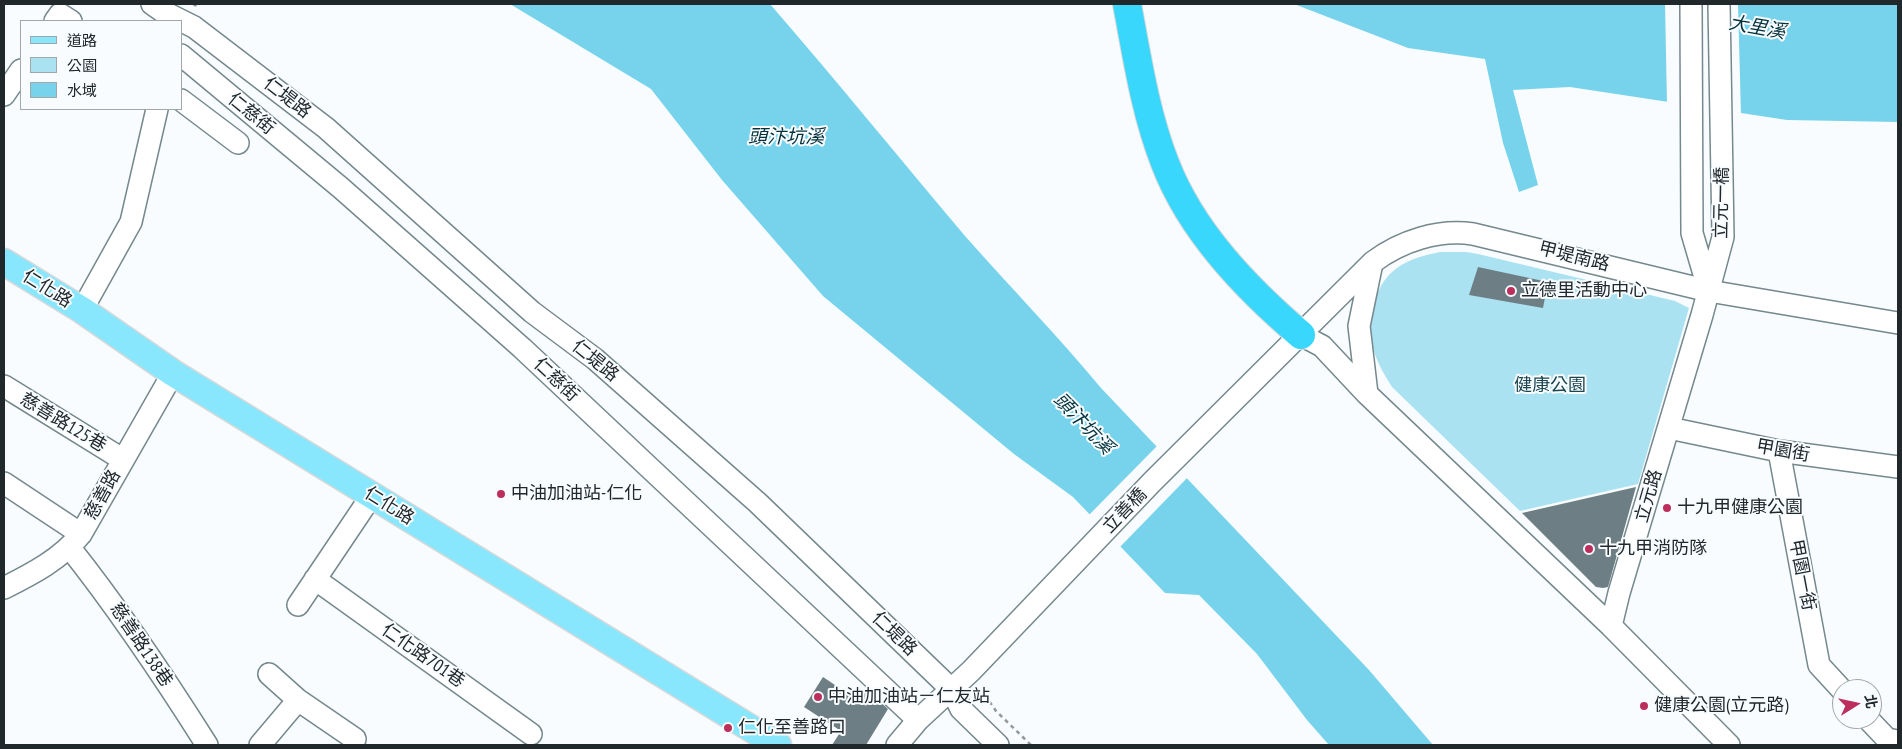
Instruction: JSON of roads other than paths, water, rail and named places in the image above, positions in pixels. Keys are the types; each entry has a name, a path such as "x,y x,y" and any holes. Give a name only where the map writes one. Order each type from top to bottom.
{"highway":[{"path":"1127,4 1154,131 1165,164 1177,190 1193,218 1212,244 1248,285 1301,335"}],"main road":[{"name":"仁化路","path":"4,262 82,310 172,373 778,745"}],"street":[{"name":"立元一橋","path":"1691,4 1692,233 1708,263 1709,291"},
{"name":"立元一橋","path":"1708,263 1723,237 1719,4"},
{"name":"仁堤路","path":"159,14 175,20"},
{"name":"仁堤路","path":"182,23 194,27 326,128 532,312 595,359 758,503 952,690 962,709 998,745"},
{"name":"仁慈街","path":"182,56 341,188 522,348 918,720"},
{"path":"4,95 20,71"},
{"path":"182,101 238,143"},
{"path":"82,310 130,222 157,110"},
{"name":"甲堤南路","path":"1301,335 1373,262 1390,250 1444,233 1467,233 1505,240 1709,291 1898,323"},
{"path":"1368,394 1359,326 1373,262"},
{"name":"立元路","path":"1611,626 1619,593 1709,291"},
{"path":"1301,335 1322,346 1368,394 1611,626 1729,745"},
{"name":"立善橋","path":"897,745 918,720 952,690 1152,482 1301,335"},
{"name":"慈善路","path":"4,588 42,568 76,541 108,489 122,459 172,373"},
{"name":"慈善路125巷","path":"4,386 122,459"},
{"name":"甲園街","path":"1669,428 1779,451 1898,467"},
{"name":"甲園一街","path":"1779,451 1819,665 1832,679"},
{"name":"慈善路138巷","path":"4,483 76,541 114,605 168,683 207,745"},
{"path":"298,605 372,495"},
{"name":"仁化路701巷","path":"314,579 531,734"},
{"path":"270,674 298,700 354,739"},
{"path":"260,745 298,700"},
{"path":"1878,729 1887,739 1898,741"}],"water":[{"name":"頭汴坑溪","path":"510,4 770,4 965,236 1101,388 1369,670 1433,745 1329,745 1307,720 1257,654 1199,595 1165,593 1073,497 1014,454 823,296 722,180 651,89"},
{"name":"大里溪","path":"1294,4 1898,4 1898,122 1787,120 1570,87 1513,90 1538,185 1519,192 1503,143 1485,59 1408,48"}],"place":[{"name":"立德里活動中心","path":"1511,291"},
{"name":"中油加油站-仁化","path":"501,494"},
{"name":"十九甲健康公園","path":"1667,508"},
{"name":"十九甲消防隊","path":"1589,549"},
{"name":"中油加油站－仁友站","path":"818,697"},
{"name":"健康公園(立元路)","path":"1644,706"},
{"name":"仁化至善路口","path":"728,728"}],"park label":[{"name":"健康公園","path":"1550,386"}]}
